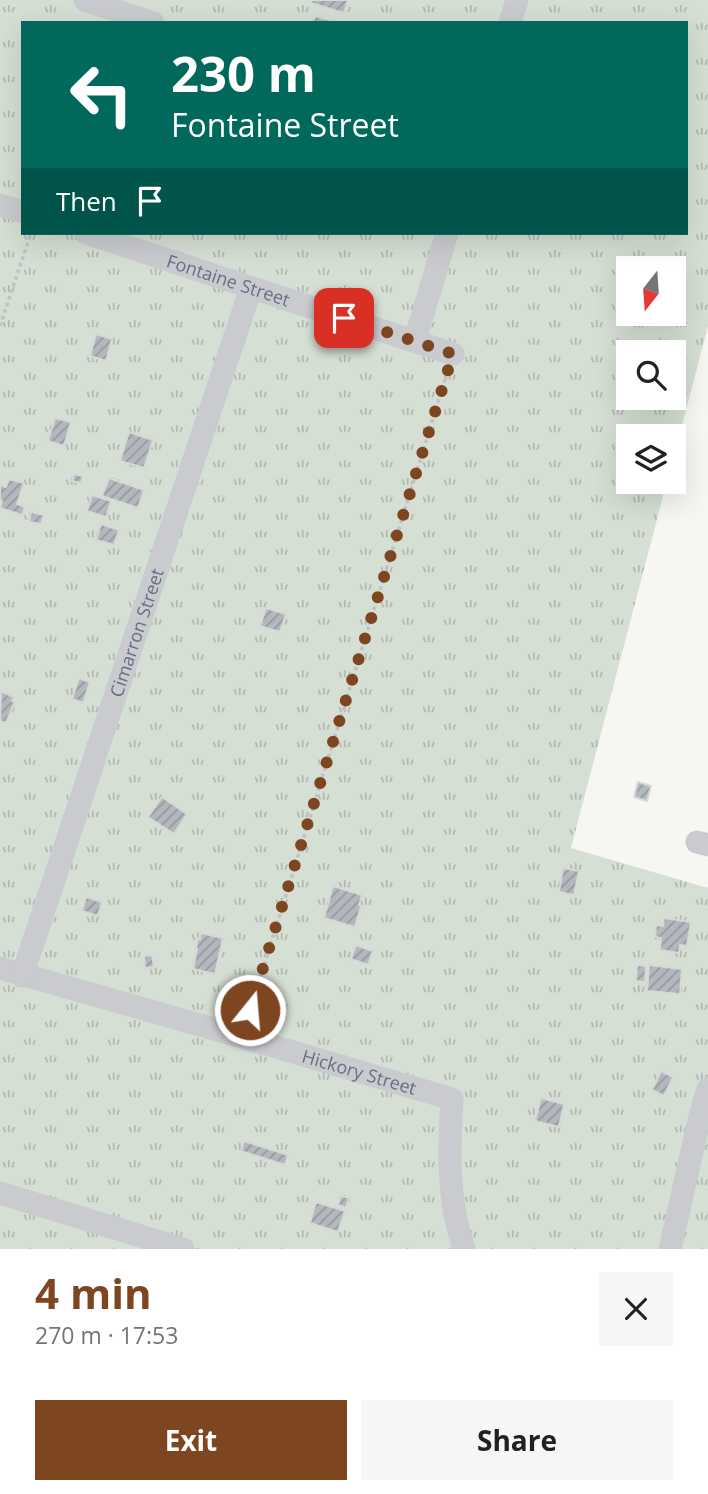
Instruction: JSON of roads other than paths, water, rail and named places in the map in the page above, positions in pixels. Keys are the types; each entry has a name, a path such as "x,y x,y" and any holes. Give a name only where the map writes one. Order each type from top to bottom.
{"street":[{"path":"85,0 147,21"},
{"path":"511,21 517,0"},
{"path":"0,205 21,211"},
{"name":"Fontaine Street","path":"92,235 453,354"},
{"path":"415,340 446,235"},
{"name":"Cimarron Street","path":"22,976 251,288"},
{"name":"Hickory Street","path":"0,968 452,1099 450,1182 457,1229 464,1249"},
{"path":"670,1249 708,1089"},
{"path":"0,1193 183,1249"}]}
